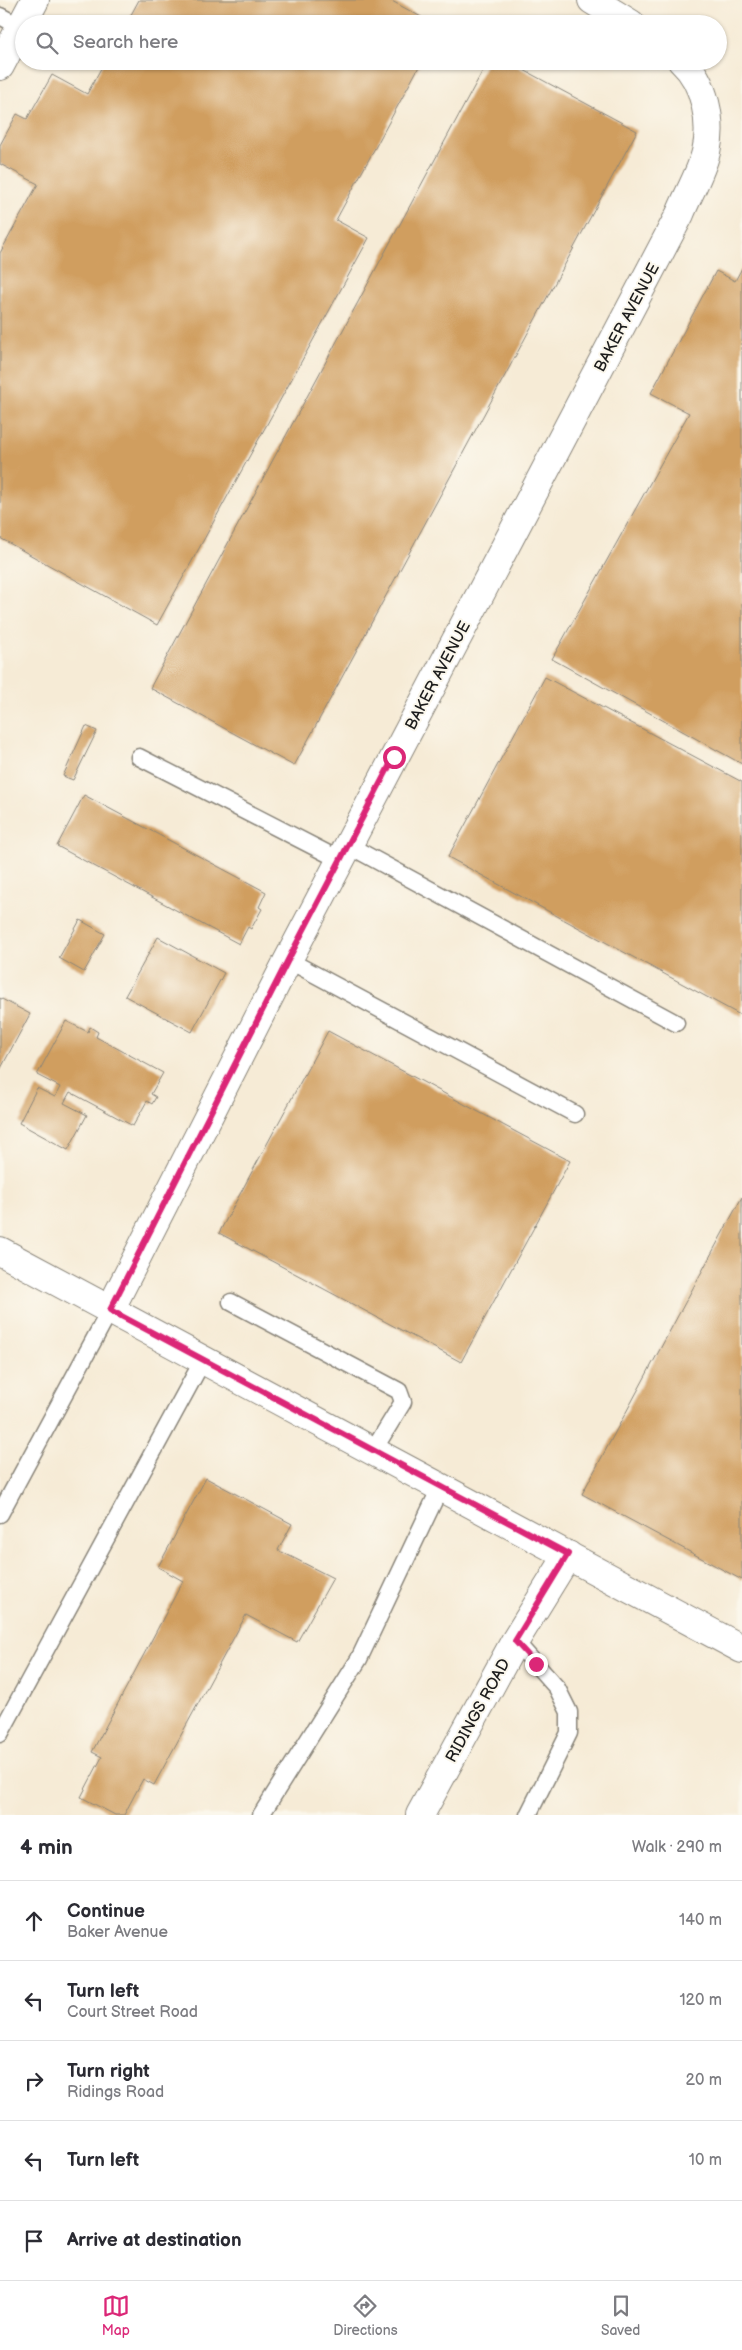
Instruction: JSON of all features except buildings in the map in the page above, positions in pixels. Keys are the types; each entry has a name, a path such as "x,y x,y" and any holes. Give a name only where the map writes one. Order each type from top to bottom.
{"street":[{"path":"17,15 35,0"},
{"path":"592,0 616,15"},
{"path":"0,66 10,21"},
{"name":"BAKER AVENUE","path":"110,1310 344,852 680,214 706,152 708,117 701,88 688,70"},
{"path":"0,1250 440,1488 568,1554 742,1648"},
{"name":"RIDINGS ROAD","path":"420,1815 515,1641 568,1554"}],"lane":[{"path":"140,757 344,852 676,1023"},
{"path":"288,960 576,1114"},
{"path":"231,1302 399,1391 403,1402 372,1451"},
{"path":"0,1514 110,1310"},
{"path":"0,1734 203,1360"},
{"path":"261,1815 358,1659 440,1488"},
{"path":"515,1641 557,1688 569,1712 569,1733 528,1815"}],"route":[{"path":"394,757 288,960 110,1310 440,1488 568,1554 515,1641 536,1664"}]}
